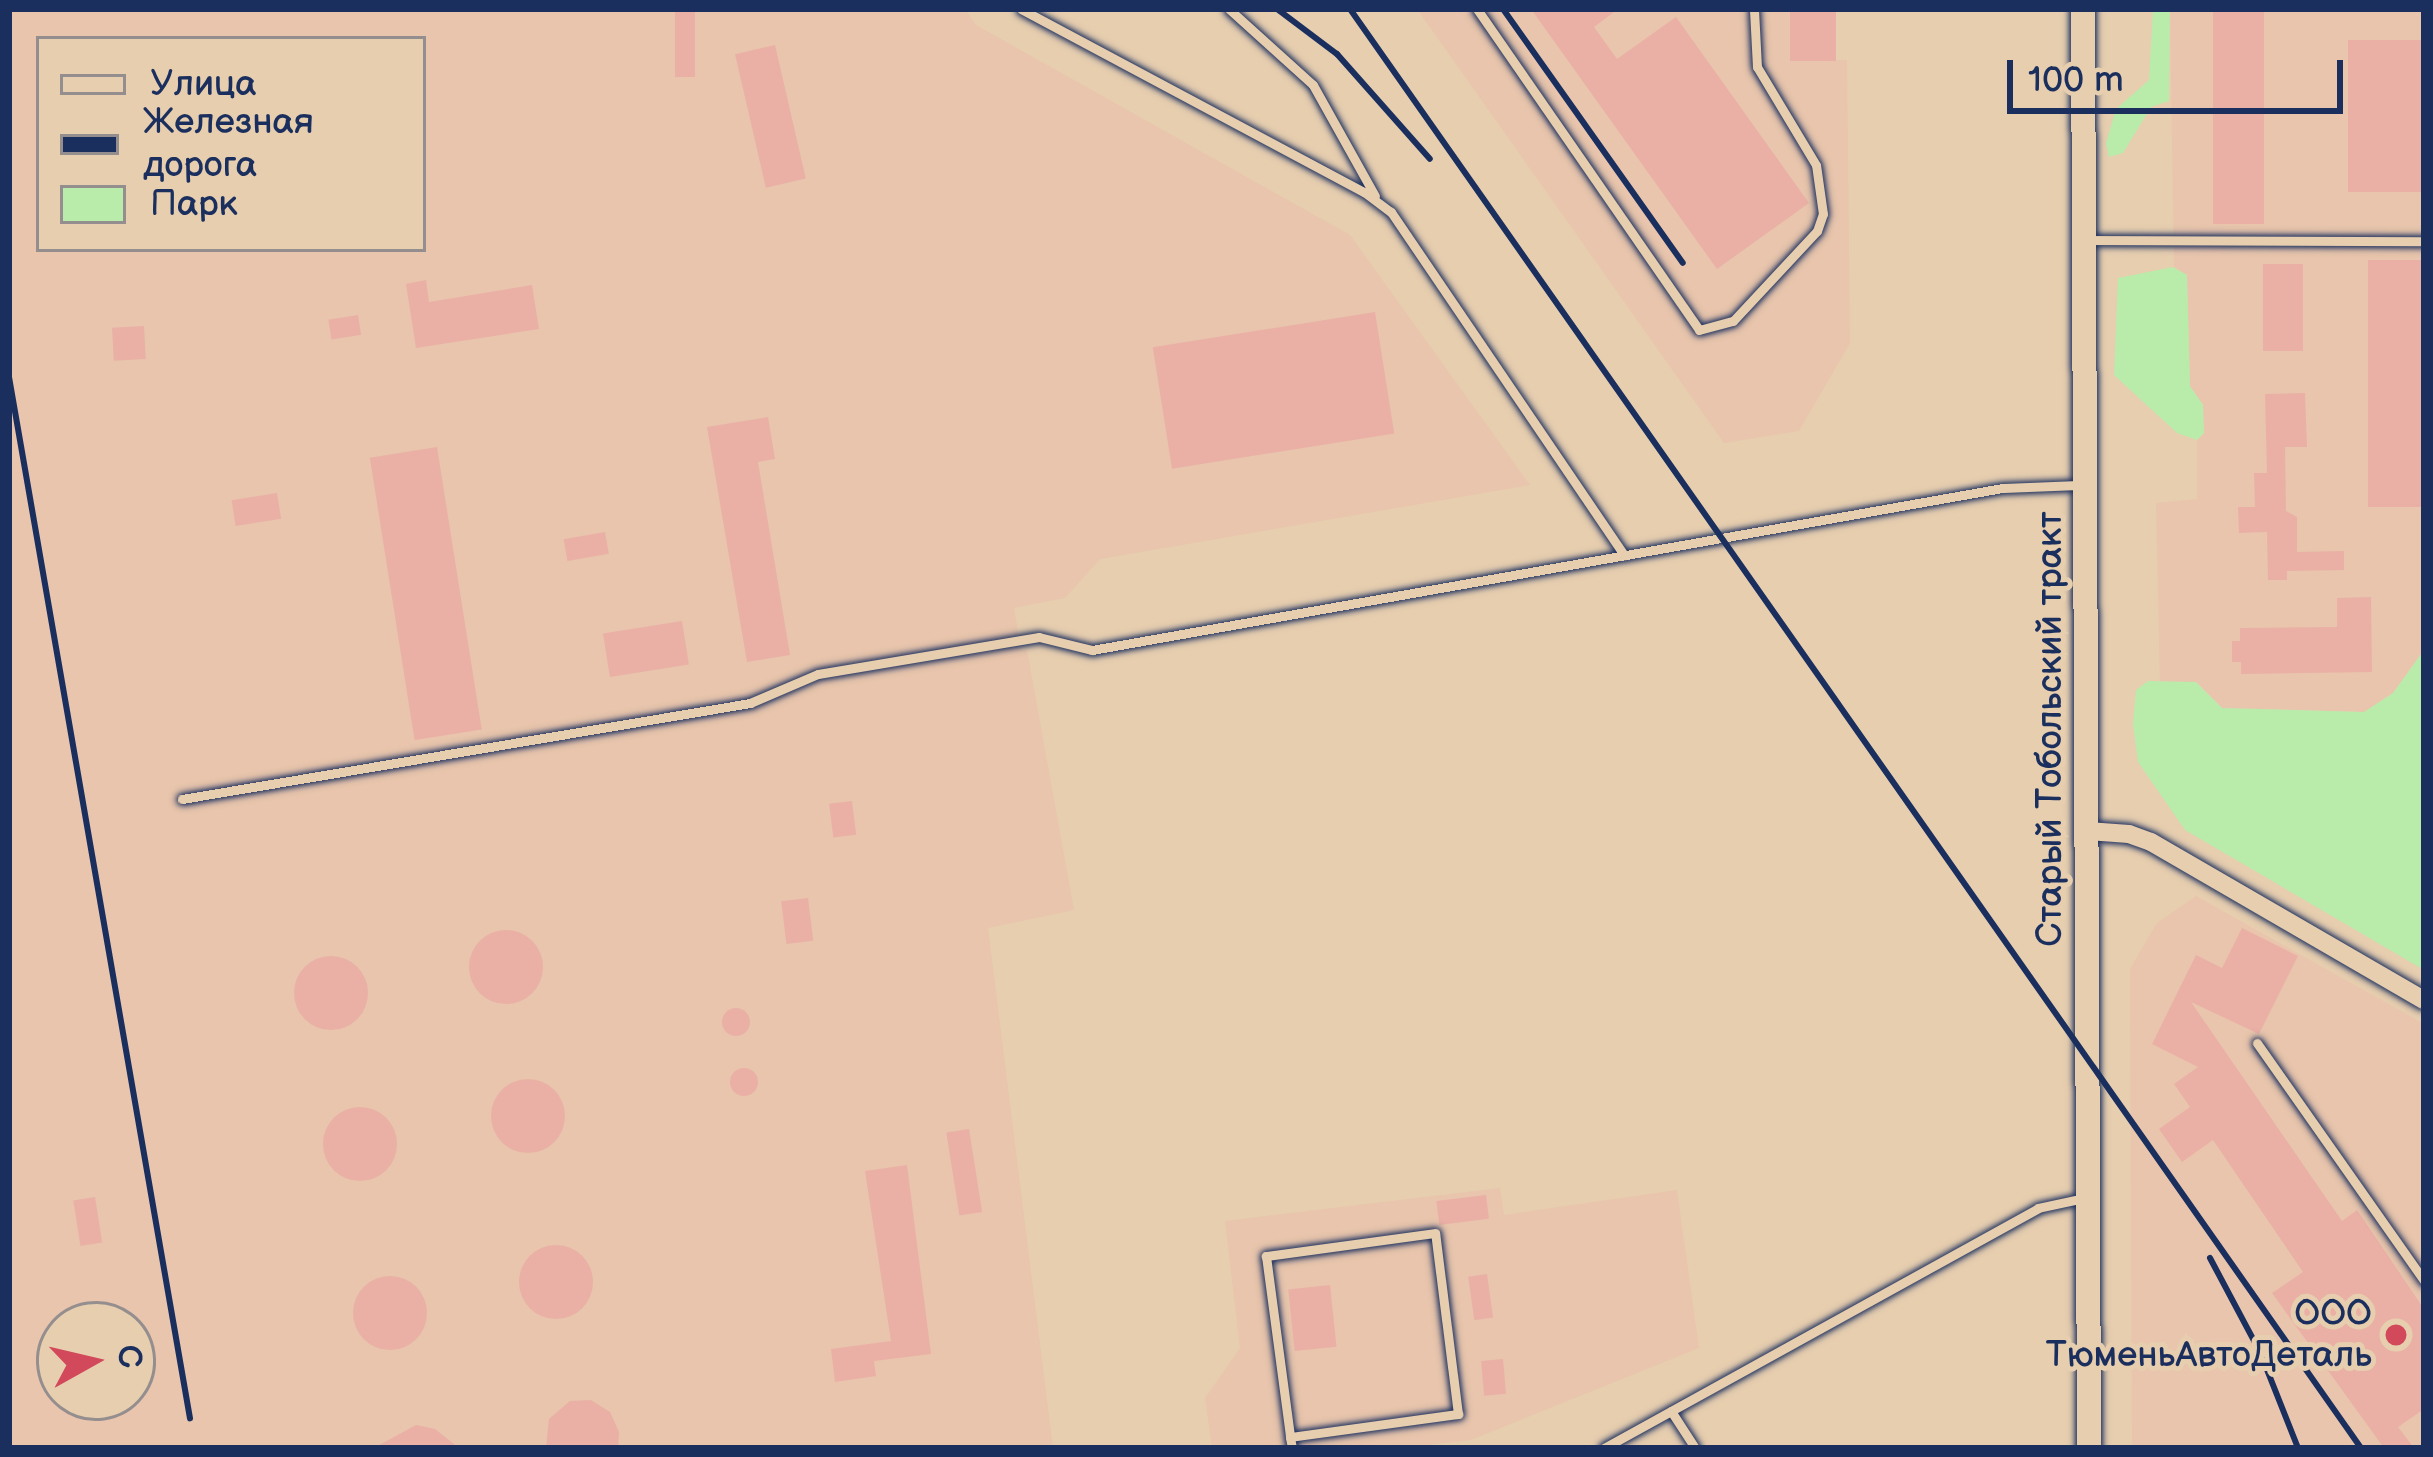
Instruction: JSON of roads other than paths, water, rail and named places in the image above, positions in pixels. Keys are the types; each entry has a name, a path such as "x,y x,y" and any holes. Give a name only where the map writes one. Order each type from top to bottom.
{"street":[{"name":"Старый Тобольский тракт","path":"2083,9 2089,1448"},
{"path":"2088,831 2129,834 2150,842 2424,1000"}],"lane":[{"path":"1021,9 1378,200"},
{"path":"1229,9 1312,85 1378,200 1403,227 1624,555"},
{"path":"1477,9 1699,329 1733,321 1817,231 1823,214 1823,183 1816,165 1757,67 1754,9"},
{"path":"2085,240 2424,241"},
{"path":"182,799 750,703 841,670 1039,637 1092,650 2002,488 2085,484"},
{"path":"2257,1042 2424,1281"},
{"path":"1604,1448 2038,1208 2089,1198"},
{"path":"1435,1233 1458,1414 1291,1443 1266,1256 1435,1233"},
{"path":"1672,1411 1695,1448"}],"railway":[{"path":"1277,9 1337,54 1430,159"},
{"path":"1350,9 2361,1448"},
{"path":"1503,9 1683,263"},
{"path":"9,377 190,1418"},
{"path":"2210,1258 2260,1352 2298,1448"}],"place":[{"name":"ООО ТюменьАвтоДеталь","path":"2396,1335"}]}
